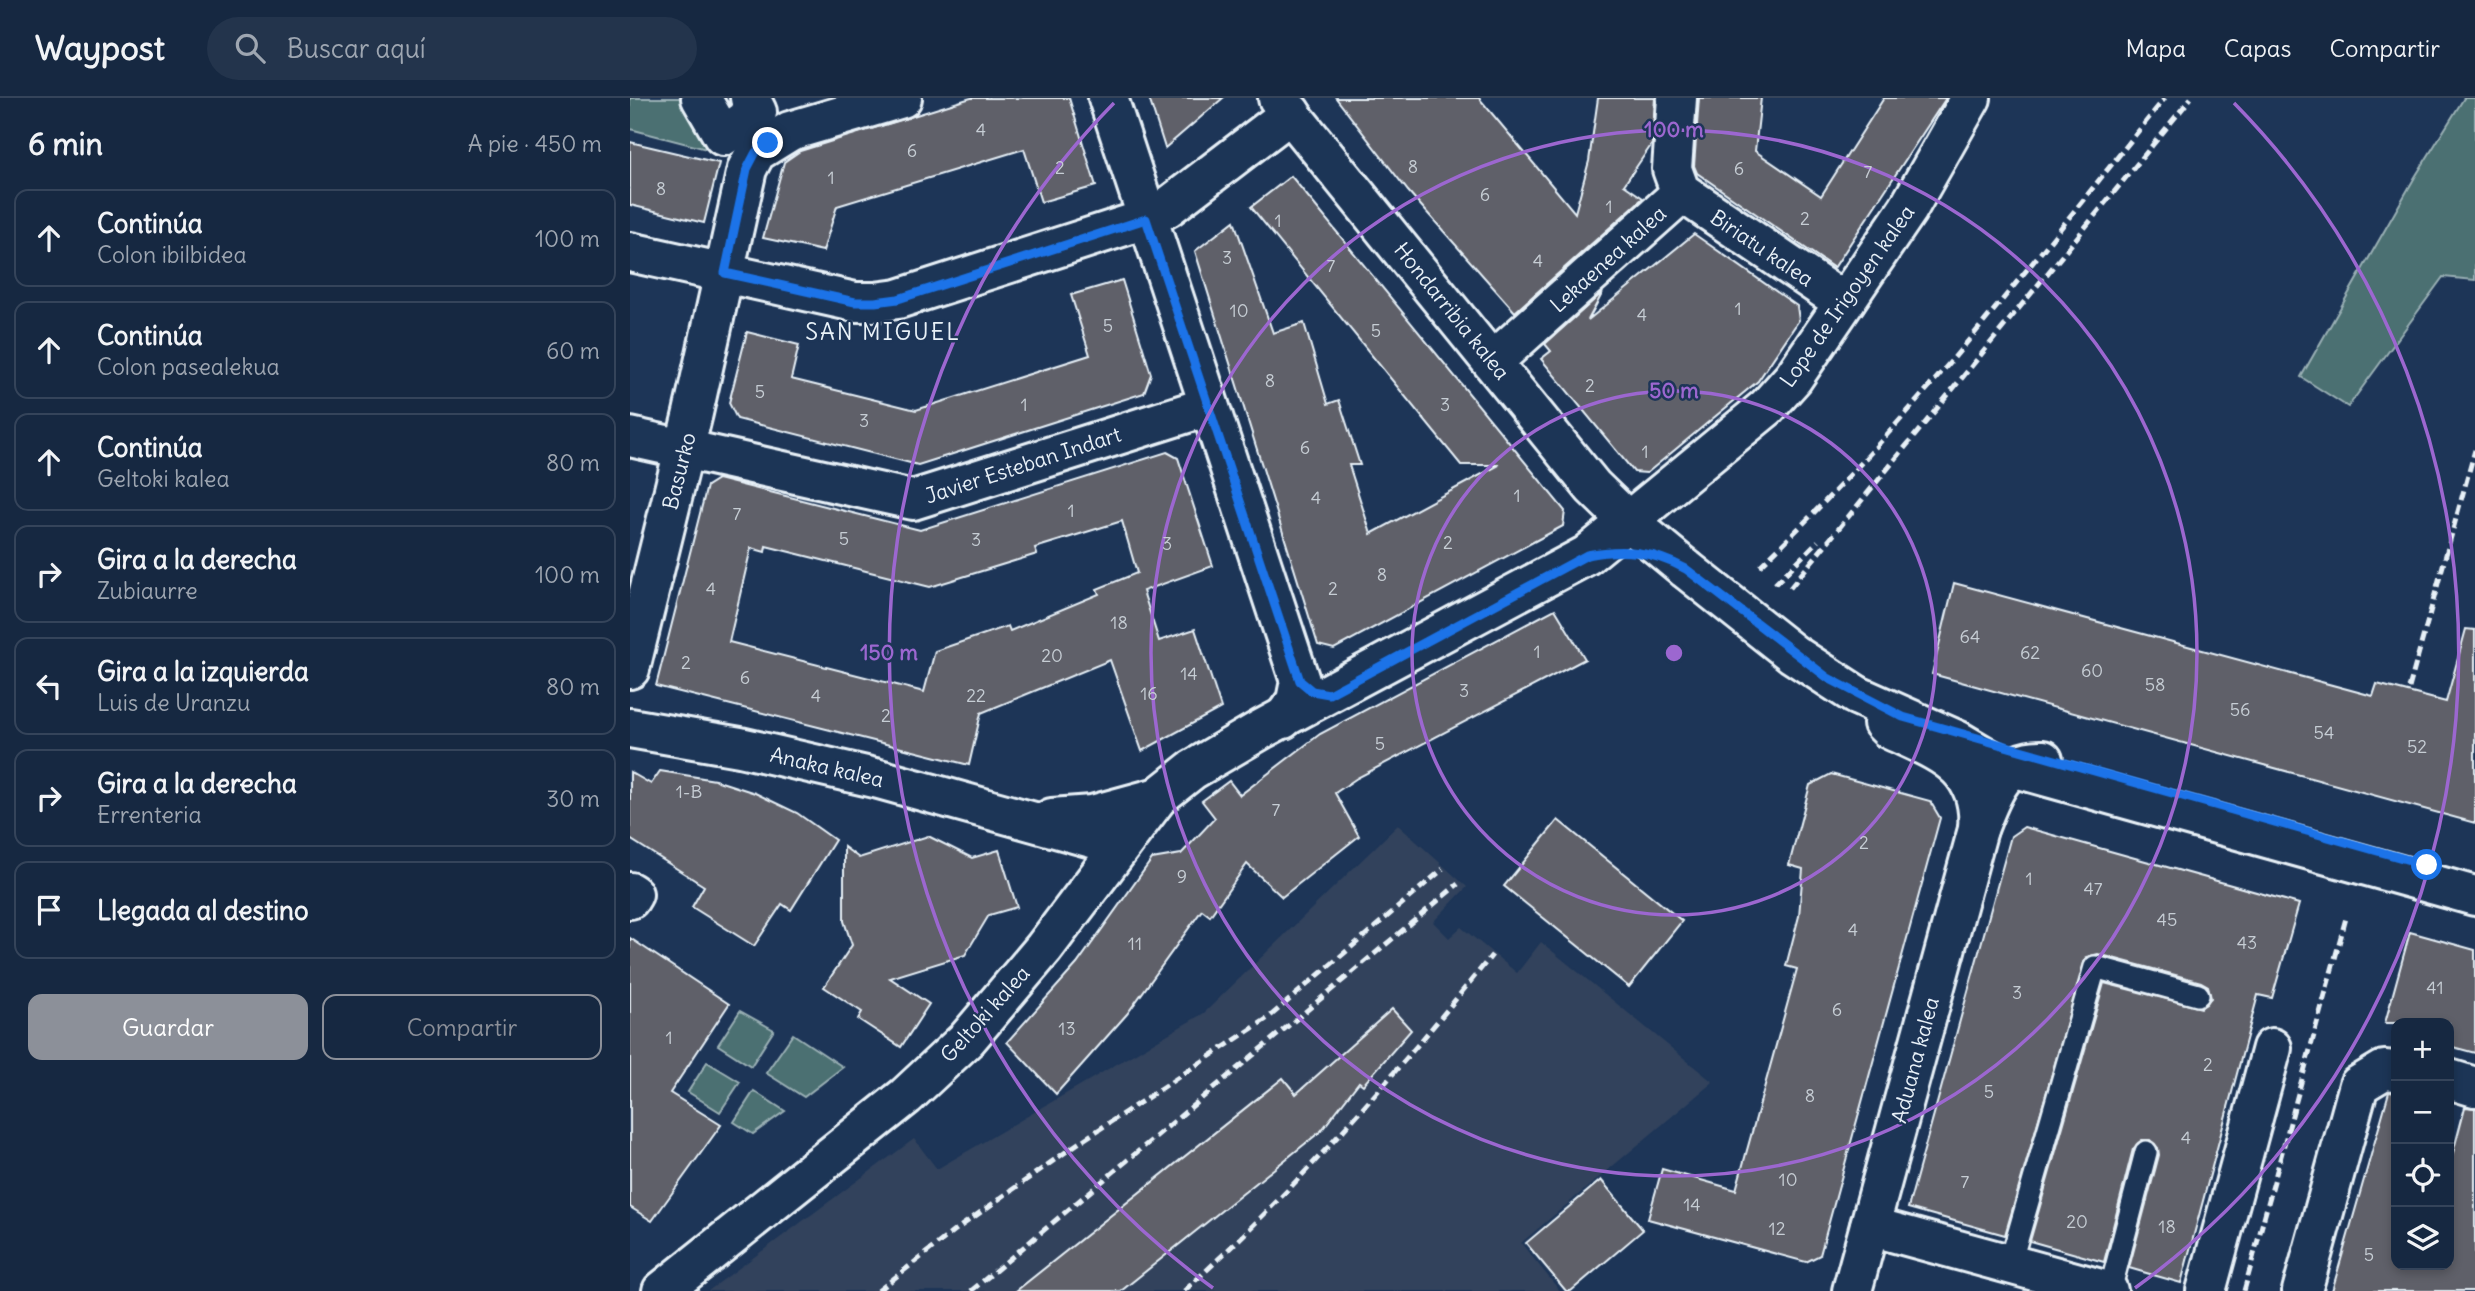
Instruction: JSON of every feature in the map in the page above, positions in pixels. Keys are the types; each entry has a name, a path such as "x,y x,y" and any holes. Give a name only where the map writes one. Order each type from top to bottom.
{"street":[{"path":"701,98 723,136 757,112 750,98"},
{"name":"Basurko","path":"630,669 685,447 747,169 756,152 790,131 902,98"},
{"path":"1108,98 1209,406 1315,687"},
{"name":"Lekaenea kalea","path":"1492,359 1540,320 1680,191 1671,169 1677,98"},
{"name":"Lope de Irigoyen kalea","path":"1628,521 1767,407 1793,378 1908,209 1971,98"},
{"path":"630,252 855,302 887,300 1146,219 1168,207 1285,106"},
{"name":"Hondarribia kalea","path":"1285,106 1593,487 1628,521 1686,569"},
{"name":"Biriatu kalea","path":"1680,191 1833,295 1846,300"},
{"name":"Javier Esteban Indart","path":"630,437 685,447 913,500 1209,406"},
{"path":"1587,555 1598,522 1593,487"},
{"name":"Geltoki kalea","path":"662,1291 926,1077 967,1038 1044,948 1116,845 1158,797 1192,771 1283,719 1315,687 1587,555 1628,521"},
{"name":"Geltoki kalea","path":"1587,555 1611,550 1636,551 1670,560 1686,569"},
{"path":"1686,569 1793,654 1856,695 1927,725 2003,765 2475,896"},
{"name":"Aduana kalea","path":"1856,695 1889,729 1945,757 1966,775 1978,800 1978,829"},
{"path":"1927,725 2475,878"},
{"name":"Anaka kalea","path":"630,728 740,747 1022,816 1116,845"},
{"path":"2003,765 2051,760"},
{"name":"Aduana kalea","path":"1852,1291 1978,829 2003,765"},
{"name":"Anaka kalea","path":"1022,816 1080,816 1125,808 1158,797"},
{"name":"Anaka kalea","path":"1022,816 1057,837 1073,855 1080,879 1077,904"},
{"path":"1080,816 1100,824 1116,845"},
{"path":"2206,1291 2272,1048"},
{"path":"2302,1291 2359,1085 2384,1070 2391,1071"},
{"path":"2454,1081 2475,1087"},
{"path":"1870,1226 2109,1291"}],"lane":[{"path":"2010,1264 2095,967 2198,995"},
{"path":"2109,1291 2146,1152"}],"shaded area":[{"path":"1398,825 1467,887 1433,922 1449,938 1461,927 1517,973 1541,942 1713,1082 1521,1243 1560,1291 708,1291 914,1139 937,1169 1204,1013"}],"green space":[{"path":"630,98 701,98 723,136 710,150 630,129"},
{"path":"2464,98 2475,98 2475,280 2443,277 2348,407 2301,377 2415,177"},
{"path":"740,1011 774,1030 751,1066 718,1045"},
{"path":"793,1034 843,1067 804,1097 766,1073"},
{"path":"707,1062 740,1082 720,1112 688,1092"},
{"path":"754,1091 785,1111 753,1134 734,1122"}],"building":[{"path":"971,98 1069,98 1096,186 1041,202 1024,149 837,206 823,251 763,238 784,162 800,151"},
{"path":"1149,98 1223,98 1165,148"},
{"path":"1336,98 1479,98 1575,213 1589,161 1598,98 1655,98 1652,144 1624,185 1643,198 1515,312 1408,191"},
{"path":"1699,98 1761,98 1755,151 1821,196 1884,98 1946,98 1834,268 1697,173 1694,166"},
{"path":"630,142 719,163 704,223 630,205"},
{"path":"1291,176 1565,511 1563,526 1334,649 1318,645 1195,251 1234,221 1273,333 1304,323 1328,404 1339,400 1360,465 1349,465 1371,534 1499,465 1461,465 1251,207"},
{"path":"1694,234 1797,306 1799,320 1758,381 1647,473 1634,472 1541,359 1551,351 1545,344 1603,292 1588,320"},
{"path":"1122,280 1151,374 1144,393 918,465 737,419 729,403 747,332 799,345 791,379 916,410 1090,355 1071,295"},
{"path":"1167,452 1178,458 1213,566 1143,591 1159,641 1195,629 1221,708 1142,751 1110,660 981,713 969,765 656,686 707,486 718,479 920,530","holes":["1122,521 1137,573 1097,589 1099,594 1010,631 1008,626 935,651 924,692 729,642 751,548 765,552 766,546 930,587 1037,554 1035,548"]},
{"path":"1954,583 2373,696 2377,684 2446,702 2466,629 2475,630 2475,823 1932,674"},
{"path":"1555,609 1585,659 1357,778 1335,793 1359,836 1282,897 1247,864 1210,916 1202,910 1127,1014 1056,1094 1007,1042 1077,964 1152,859 1181,854 1215,818 1202,801 1229,781 1240,795 1320,734"},
{"path":"660,771 715,780 755,793 797,813 835,840 791,910 782,904 754,946 692,907 704,886 630,839 630,772 651,784"},
{"path":"1831,774 1930,801 1940,818 1820,1255 1806,1262 1648,1219 1662,1169 1736,1190 1797,969 1786,966 1799,916 1803,869 1789,865 1810,785"},
{"path":"1558,820 1682,921 1629,987 1504,886"},
{"path":"2024,827 2299,904 2272,998 2258,995 2181,1283 2129,1268 2159,1155 2158,1148 2150,1140 2142,1140 2133,1149 2104,1262 2030,1241 2104,983 2201,1008 2211,998 2208,986 2201,982 2098,954 2086,957 2005,1235 1908,1208 2011,836"},
{"path":"928,836 972,858 999,850 1017,907 989,915 965,955 890,978 929,1004 901,1047 858,1019 862,1012 824,987 852,945 844,921 844,847 859,858"},
{"path":"2410,932 2475,950 2475,1053 2454,1047 2454,1018 2391,1018 2391,1023 2385,1023"},
{"path":"630,938 729,1004 670,1093 721,1125 652,1221 630,1207"},
{"path":"1392,1009 1411,1030 1363,1085 1359,1082 1321,1131 1121,1291 1016,1291 1283,1078 1296,1094"},
{"path":"2389,1092 2391,1270 2454,1270 2454,1149 2465,1107 2475,1108 2475,1291 2332,1291"},
{"path":"1601,1180 1643,1230 1571,1291 1566,1291 1526,1243"}],"railway":[{"path":"1760,566 1920,398 2165,98"},
{"path":"1790,588 2191,98"},
{"path":"2409,688 2475,450"},
{"path":"1775,584 1818,541"},
{"path":"878,1291 954,1231 1077,1144 1268,1018 1443,869"},
{"path":"971,1291 1458,884"},
{"path":"2244,1291 2346,918"},
{"path":"1184,1291 1306,1171 1419,1043 1492,955"}],"district":[{"name":"SAN MIGUEL","path":"883,331"}],"route":[{"path":"768,143 756,152 747,169 725,273 855,302 898,299 1146,219 1300,681 1312,691 1329,694 1587,555 1611,550 1636,551 1670,560 1686,569 1793,654 1828,678 1903,717 2427,865"}]}
